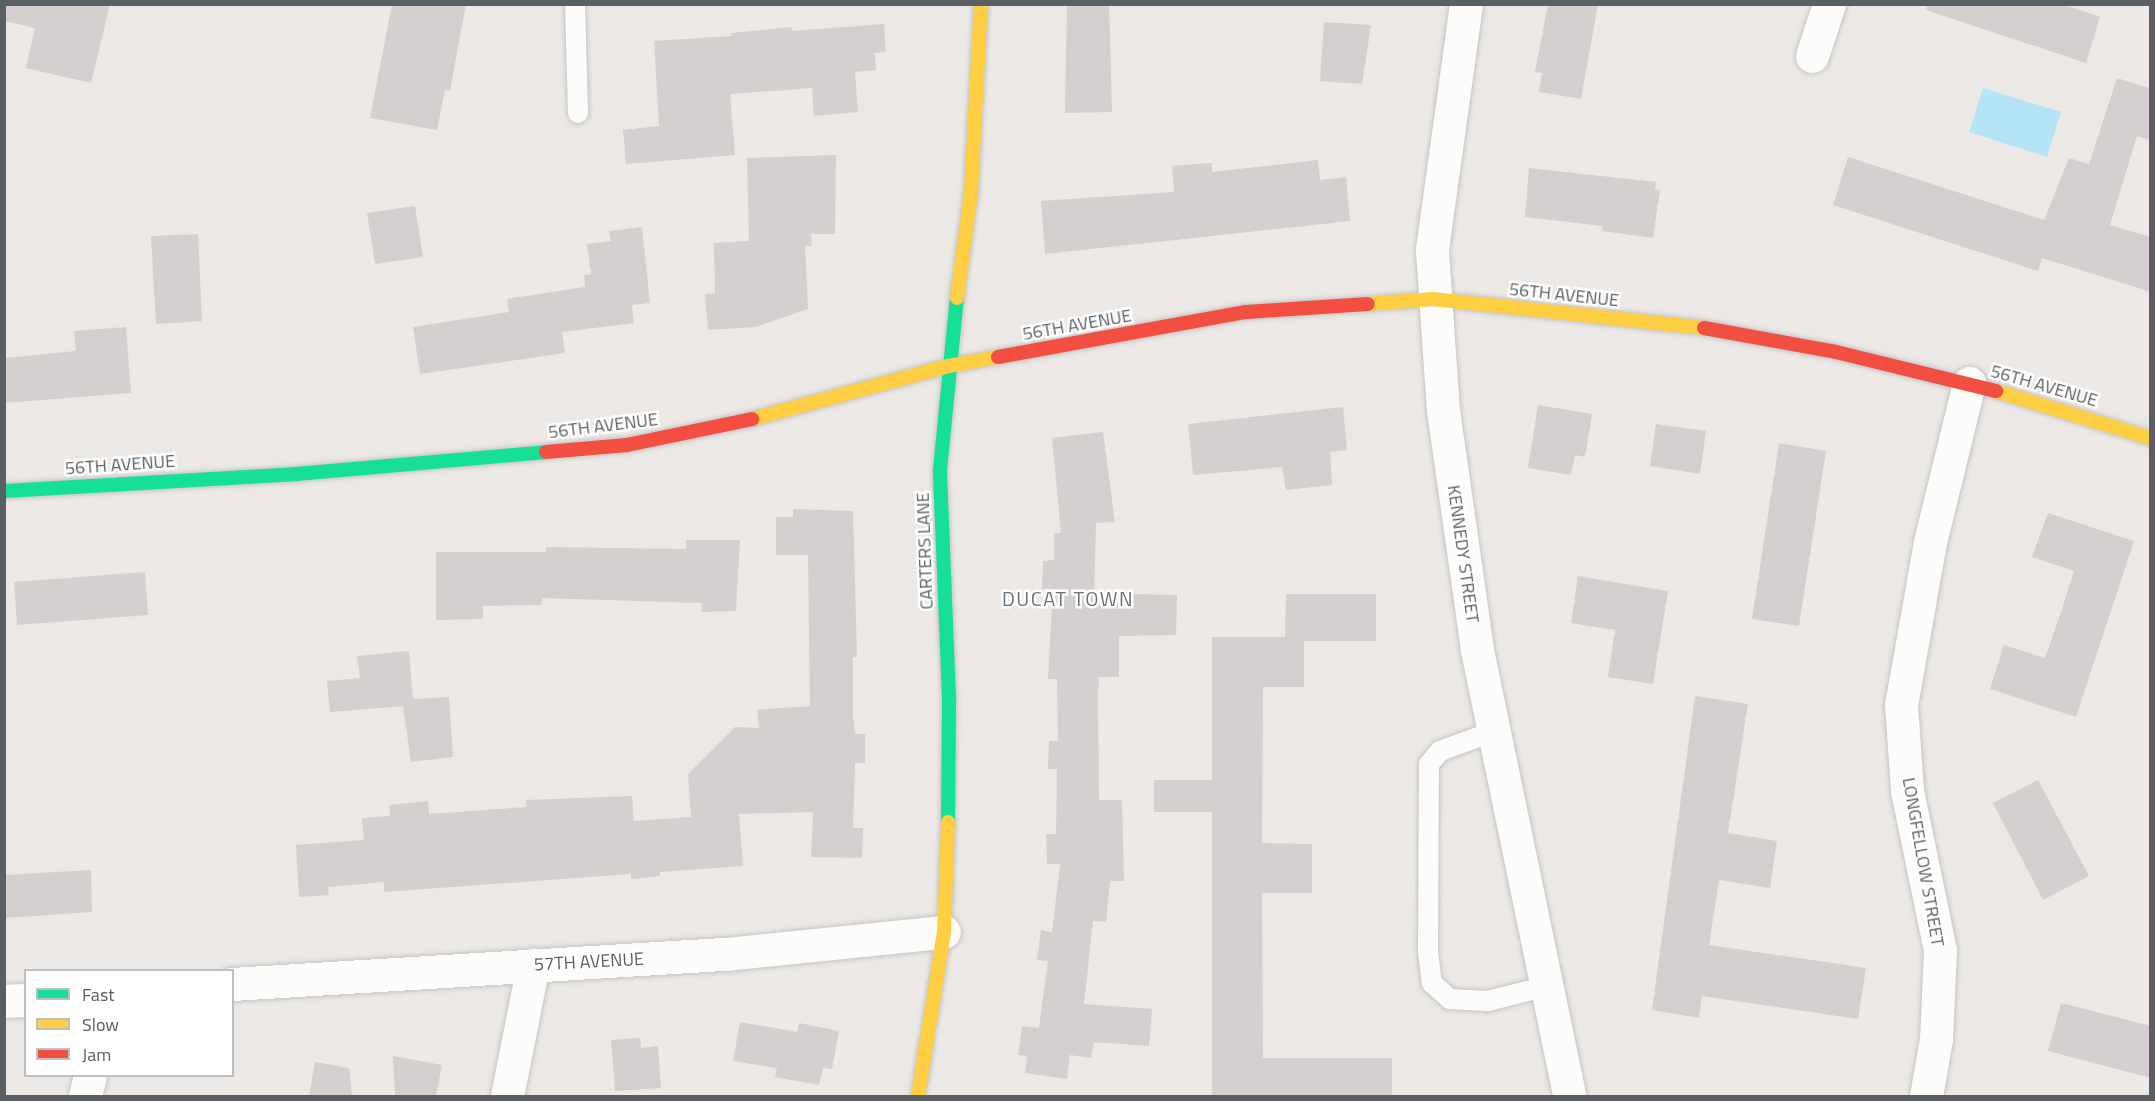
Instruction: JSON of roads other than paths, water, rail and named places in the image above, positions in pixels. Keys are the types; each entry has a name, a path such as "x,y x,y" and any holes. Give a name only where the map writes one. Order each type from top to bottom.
{"street":[{"name":"CARTERS LANE","path":"918,1096 944,932 950,786 940,470 948,366 971,192 981,4"},
{"name":"KENNEDY STREET","path":"1466,4 1436,210 1433,299 1443,410 1477,650 1492,732 1569,1096"},
{"path":"1812,56 1829,4"},
{"name":"56TH AVENUE","path":"4,491 296,474 627,445 740,422 948,366 1246,312 1433,299 1699,327 1836,352 1969,383 2151,438"},
{"name":"LONGFELLOW STREET","path":"1926,1096 1936,1039 1940,950 1907,790 1901,705 1930,542 1969,383"},
{"name":"57TH AVENUE","path":"234,984 842,945 944,932"},
{"path":"507,1096 533,965"},
{"path":"4,1002 24,1000"},
{"path":"85,1096 90,1077"}],"lane":[{"path":"575,4 578,113"},
{"path":"1492,732 1440,751 1429,764 1428,952 1432,983 1450,999 1488,1001 1547,986"}],"water":[{"path":"1983,88 2061,112 2047,157 1969,132"}],"district":[{"name":"DUCAT TOWN","path":"1068,598"}]}
